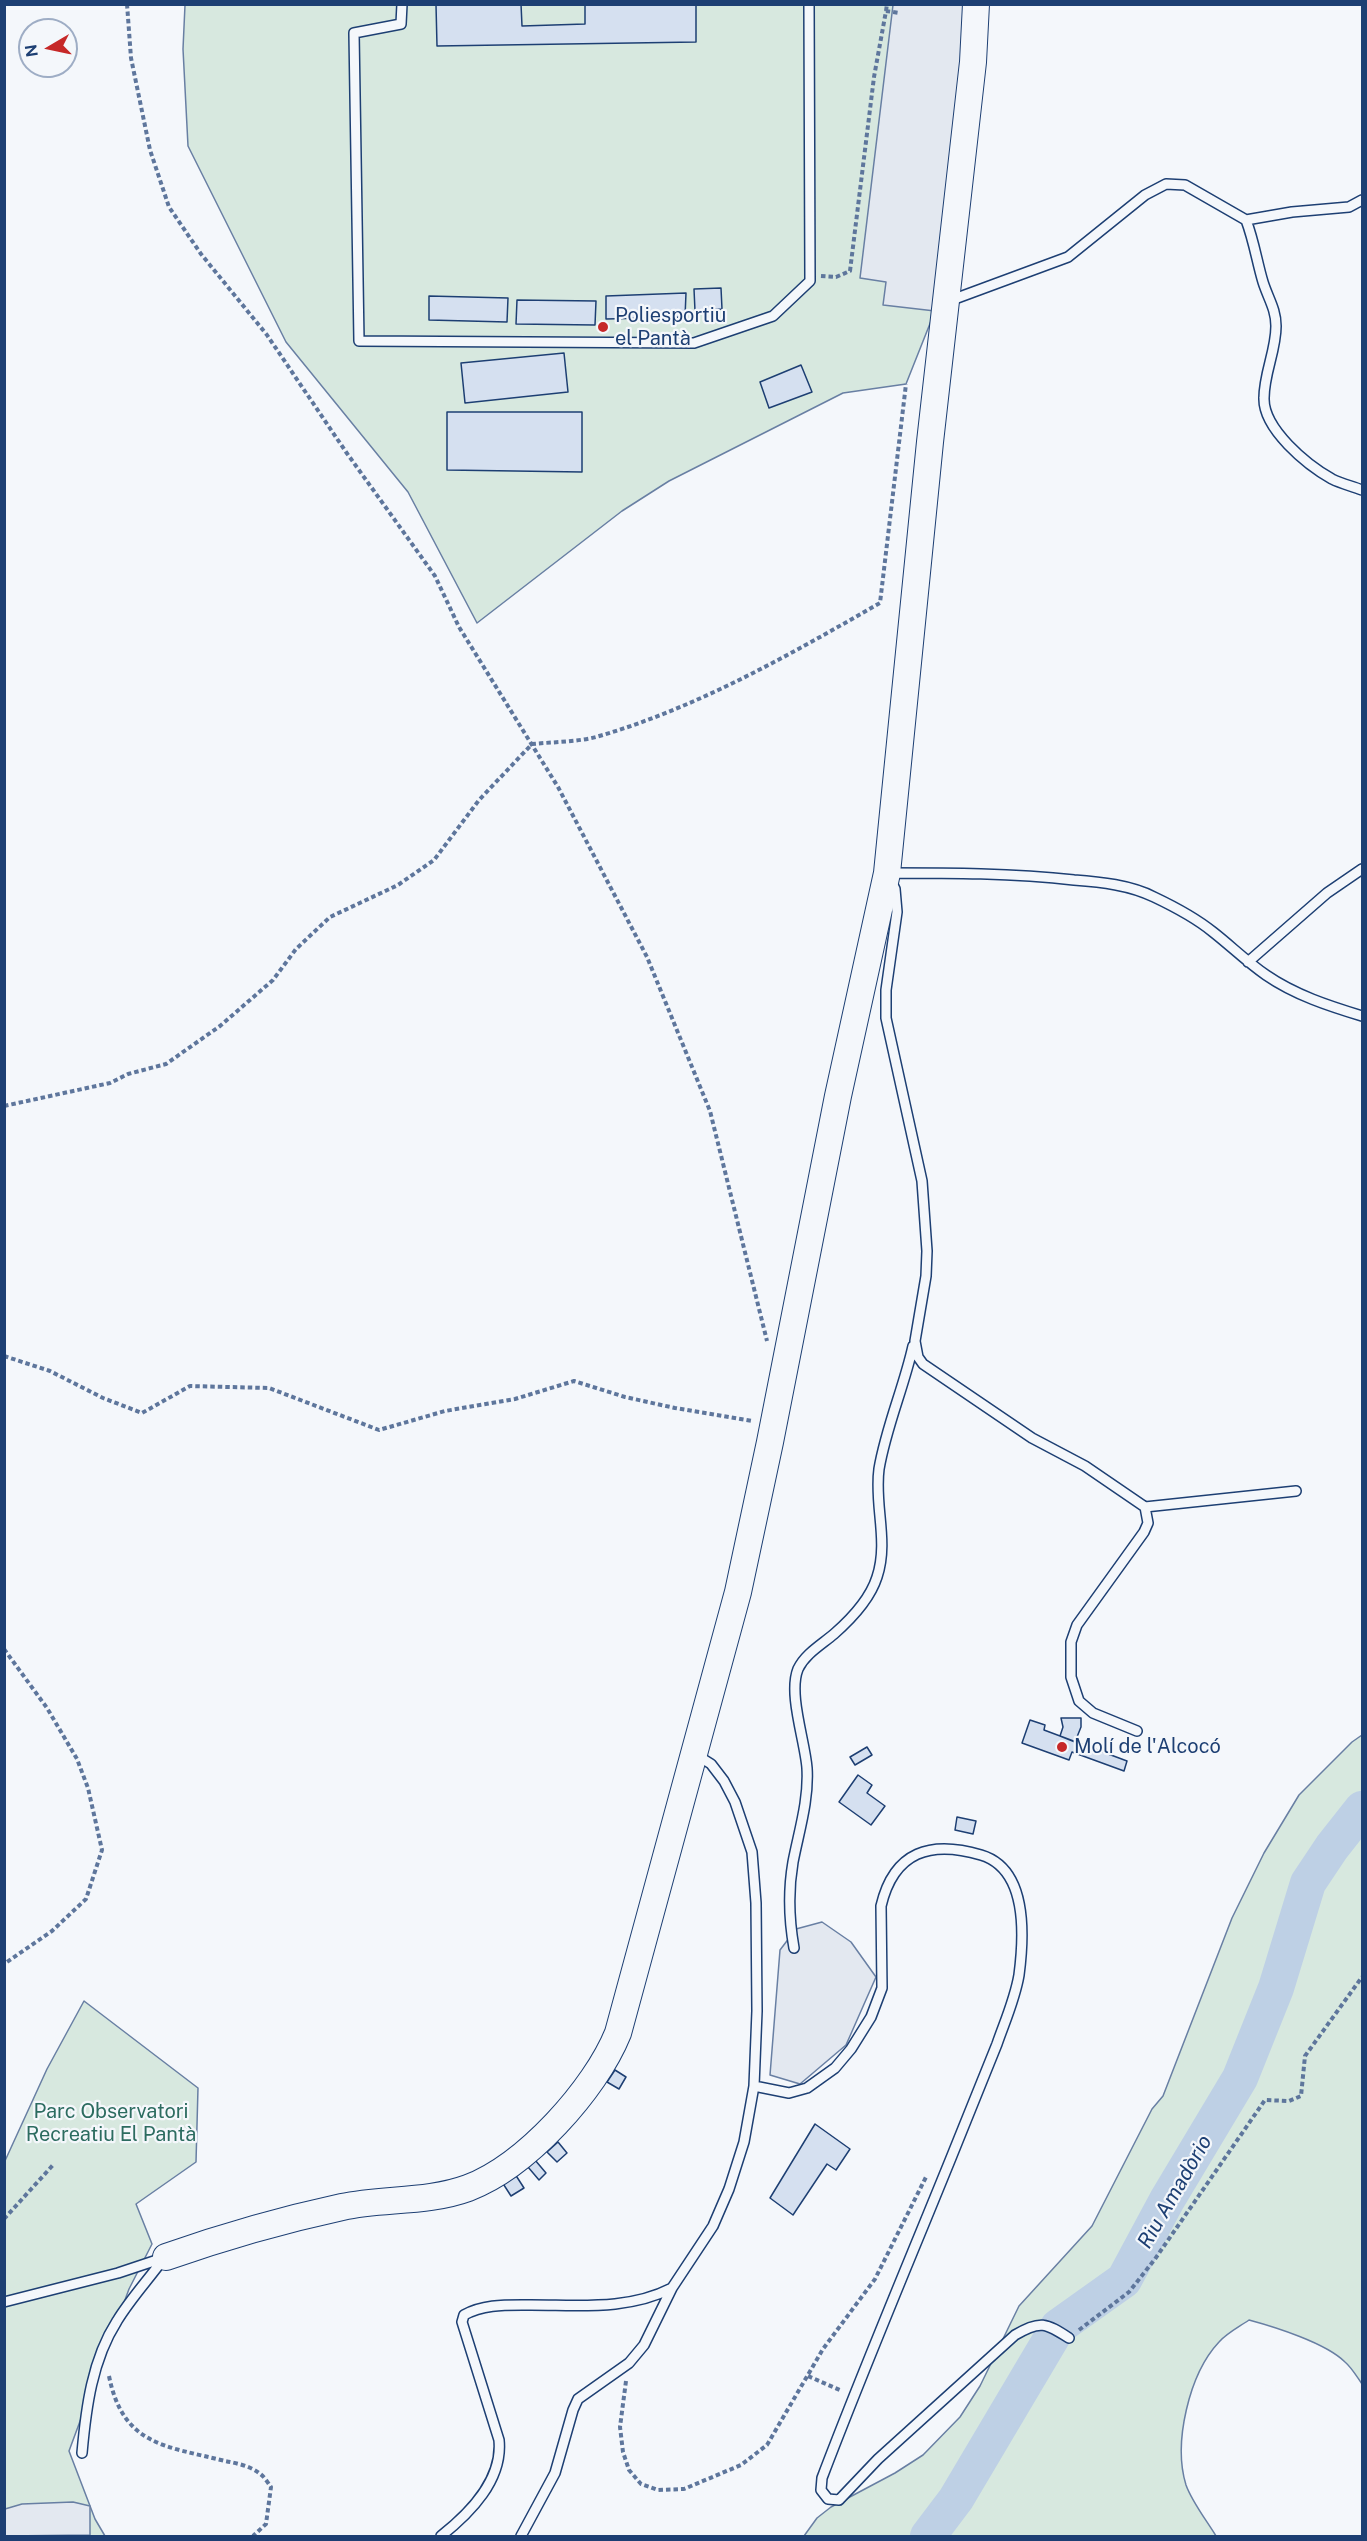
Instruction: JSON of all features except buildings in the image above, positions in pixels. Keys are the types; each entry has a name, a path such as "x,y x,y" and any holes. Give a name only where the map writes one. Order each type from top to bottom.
{"street":[{"path":"166,2257 307,2214 345,2206 405,2201 468,2188 519,2157 539,2139 594,2077 618,2033 738,1592 774,1425 838,1096 887,873 930,442 973,62 976,4"}],"lane":[{"path":"402,4 401,24 354,33 359,341 694,343 773,316 810,281 809,4"},
{"path":"947,302 1068,257 1145,195 1166,184 1185,185 1246,220 1254,239 1263,281 1275,314 1276,342 1264,387 1265,410 1280,434 1306,462 1333,479 1362,490"},
{"path":"1246,220 1292,212 1349,207 1362,200"},
{"path":"1248,962 1328,893 1362,869"},
{"path":"794,1948 790,1925 790,1890 808,1780 796,1695 798,1670 803,1661 834,1634 864,1602 877,1578 882,1551 879,1471 886,1438 915,1341 926,1276 927,1227 920,1170 886,1018 886,990 897,912 895,889 887,873 1040,876 1132,889 1155,897 1195,920 1248,962 1289,988 1325,1004 1362,1016"},
{"path":"915,1341 918,1357 923,1364 1032,1438 1085,1466 1145,1507 1296,1491"},
{"path":"1137,1731 1093,1713 1080,1701 1071,1677 1071,1642 1077,1624 1144,1532 1148,1523 1145,1507"},
{"path":"521,2536 555,2473 578,2399 629,2363 644,2345 672,2288 709,2233 729,2189 744,2142 754,2086 757,2011 756,1903 752,1852 735,1802 724,1781 711,1764 694,1753"},
{"path":"754,2086 789,2093 807,2088 835,2068 851,2049 871,2017 882,1988 881,1906 884,1893 902,1864 913,1855 942,1848 958,1849 985,1856 1005,1872 1016,1895 1022,1930 1019,1975 1008,2016 853,2397 822,2478 821,2490 828,2499 839,2500 878,2460 1015,2335 1036,2324 1048,2325 1069,2338"},
{"path":"4,2302 118,2273 166,2257"},
{"path":"82,2453 86,2410 106,2342 133,2297 166,2257"},
{"path":"441,2536 476,2504 492,2478 501,2457 499,2440 462,2322 464,2315 474,2309 497,2306 594,2306 632,2303 655,2297 672,2288"}],"path":[{"path":"127,4 131,58 150,150 169,207 201,254 267,335 346,452 435,576 459,627 558,787 647,957 710,1111 768,1346"},
{"path":"810,274 836,277 850,271 874,77 887,4"},
{"path":"886,11 899,13"},
{"path":"4,1106 110,1083 128,1074 166,1064 220,1026 273,980 296,949 330,917 398,885 434,860 479,800 532,744 593,737 679,708 785,656 880,603 906,384"},
{"path":"4,1356 50,1371 103,1398 142,1413 190,1386 270,1388 379,1430 445,1411 516,1399 574,1381 625,1397 675,1408 774,1425"},
{"path":"4,1649 47,1708 77,1759 88,1788 102,1850 86,1899 52,1931 4,1964"},
{"path":"1069,2338 1129,2292 1155,2259 1265,2100 1289,2102 1301,2096 1305,2056 1362,1977"},
{"path":"629,2363 620,2427 623,2452 629,2470 641,2484 658,2490 684,2489 741,2465 767,2445 823,2349 875,2279 920,2187 936,2162 951,2158"},
{"path":"4,2219 53,2165"},
{"path":"106,2342 107,2366 117,2402 124,2418 136,2430 154,2442 243,2465 259,2473 271,2487 266,2524 253,2536"},
{"path":"807,2376 853,2397"}],"green space":[{"name":"Poliesportiu el Pantà","path":"185,5 969,5 935,311 906,384 843,393 669,481 622,511 477,623 408,492 286,342 188,146 183,49"},
{"path":"1362,1735 1362,2384 1348,2364 1326,2348 1300,2336 1260,2323 1249,2320 1219,2342 1199,2372 1192,2390 1186,2410 1181,2449 1186,2485 1216,2536 804,2536 817,2518 831,2507 895,2473 923,2455 960,2417 980,2386 1019,2306 1092,2226 1152,2109 1163,2096 1232,1918 1264,1853 1299,1795 1352,1742"},
{"name":"Parc Observatori Recreatiu El Pantà","path":"84,2001 198,2088 196,2162 136,2204 152,2244 129,2289 69,2451 95,2519 105,2536 5,2536 4,2163 47,2069"}],"shaded area":[{"path":"893,5 969,5 935,311 883,305 886,282 860,278"},
{"path":"822,1922 851,1942 876,1977 846,2045 800,2084 770,2075 780,1950 796,1929"},
{"path":"73,2502 90,2506 90,2535 5,2536 5,2509 22,2504"}],"waterway":[{"name":"Riu Amadòrio","path":"928,2536 956,2499 1058,2327 1124,2280 1167,2200 1240,2078 1276,1988 1308,1883 1332,1847 1362,1809"}],"place":[{"name":"Poliesportiu el Pantà","path":"603,327"},
{"name":"Molí de l'Alcocó","path":"1062,1747"}]}
